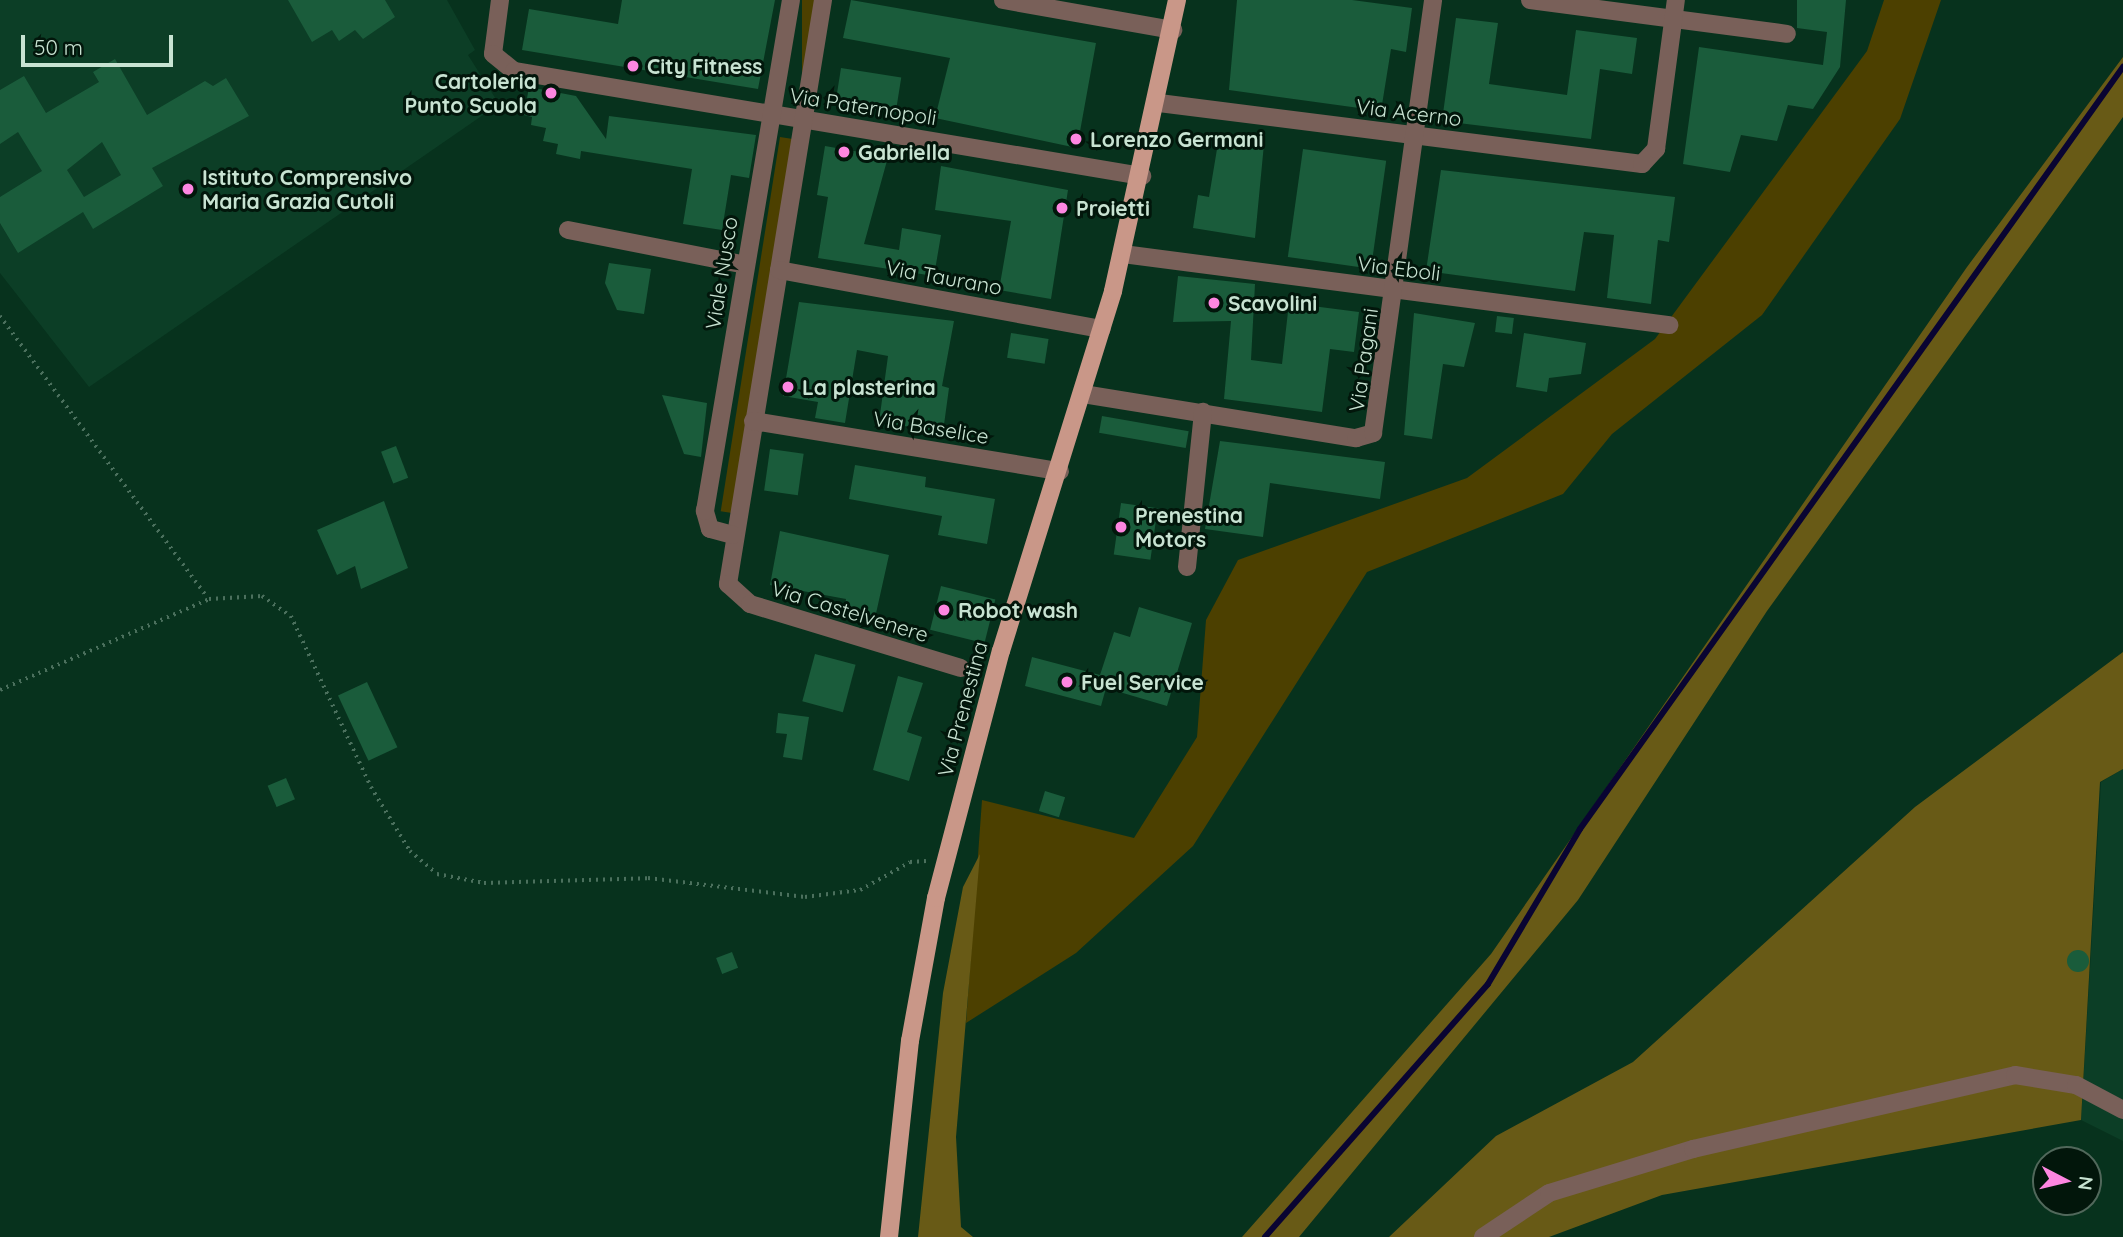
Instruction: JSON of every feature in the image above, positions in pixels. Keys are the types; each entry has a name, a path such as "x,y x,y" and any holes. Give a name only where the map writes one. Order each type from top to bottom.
{"main road":[{"name":"Via Prenestina","path":"889,1237 914,1014 945,862 995,674 1060,471 1123,254 1159,103 1177,0"}],"street":[{"name":"Via Paternopoli","path":"500,0 495,61 514,71 1142,176"},
{"name":"Viale Nusco","path":"733,536 710,529 705,511 791,0"},
{"path":"733,536 823,0"},
{"path":"1003,0 1173,30"},
{"name":"Via Pagani","path":"1203,412 1356,438 1373,433 1395,290 1433,0"},
{"path":"1530,0 1787,34"},
{"path":"1674,19 1676,0"},
{"name":"Via Acerno","path":"1159,103 1639,164 1651,160 1674,19"},
{"path":"568,230 746,265"},
{"name":"Via Eboli","path":"1123,254 1670,325"},
{"name":"Via Taurano","path":"779,270 1102,329"},
{"path":"1083,394 1203,412 1187,567"},
{"name":"Via Baselice","path":"753,421 1060,471"},
{"name":"Via Castelvenere","path":"733,536 731,591 750,604 960,668"},
{"path":"1483,1237 1549,1193 1653,1161 2015,1075 2076,1085 2123,1110"}],"path":[{"path":"0,316 192,568 209,599"},
{"path":"0,690 209,599 251,594 282,606 397,834 424,866 450,879 648,878 804,897 860,890 910,862 945,862"}],"shaded area":[{"name":"Istituto Comprensivo Maria Grazia Cutoli","path":"0,0 447,0 475,50 468,55 499,104 89,387 0,273"},
{"path":"802,0 816,0 816,97 802,97"},
{"path":"1884,0 1941,0 1900,119 1762,315 1612,434 1563,494 1367,572 1193,846 1076,953 966,1023 982,800 1134,838 1197,737 1206,620 1238,560 1467,478 1655,339 1867,51"},
{"path":"2123,57 2123,117 1767,611 1578,900 1299,1237 1242,1237 1491,954 1967,267"},
{"path":"780,137 793,139 734,513 721,511"},
{"path":"2123,652 2123,769 2100,782 2081,1120 1662,1195 1549,1237 1389,1237 1496,1136 1633,1062 1915,807"},
{"path":"2123,769 2123,1141 2081,1120 2101,782"},
{"path":"980,854 956,1137 961,1227 973,1237 918,1237 943,993 963,887"}],"building":[{"path":"288,0 385,0 395,17 363,39 355,30 339,41 332,30 312,42"},
{"path":"622,0 775,0 758,89 522,50 529,9 618,24"},
{"path":"851,0 1096,43 1077,148 935,118 950,58 843,38"},
{"path":"1237,0 1352,0 1412,8 1406,52 1391,49 1381,111 1229,90"},
{"path":"1797,0 1846,0 1840,67 1813,109 1788,105 1777,141 1741,135 1730,172 1683,164 1699,47 1823,65 1827,32 1797,28"},
{"path":"1456,18 1498,23 1489,84 1567,95 1576,30 1637,38 1632,74 1600,69 1591,139 1442,121"},
{"path":"115,59 147,115 205,81 213,86 226,78 249,116 152,168 163,186 93,229 83,212 18,253 0,223 0,197 42,171 18,132 0,144 0,90 24,76 46,113 99,82 93,72","holes":["102,142 121,175 84,197 67,170"]},
{"path":"841,68 901,78 896,113 835,104"},
{"path":"529,87 576,96 606,139 609,116 756,135 749,178 731,175 722,230 683,224 692,169 581,151 580,159 556,154 558,144 543,141 546,128 531,125 532,117 524,115"},
{"path":"1219,137 1264,144 1255,238 1193,228 1198,195 1209,197"},
{"path":"825,146 888,157 864,244 899,250 902,228 941,235 934,276 818,258 828,197 817,195"},
{"path":"1303,149 1386,161 1371,269 1288,257"},
{"path":"941,166 1068,190 1051,299 999,290 1011,221 935,210"},
{"path":"1441,170 1675,197 1669,242 1658,240 1651,304 1607,298 1614,235 1584,232 1575,291 1426,271"},
{"path":"609,263 651,269 644,314 617,310 605,283"},
{"path":"1178,276 1255,284 1251,360 1282,364 1289,303 1359,312 1354,352 1330,349 1322,412 1224,399 1231,321 1173,322"},
{"path":"799,302 954,321 942,386 949,388 943,432 879,422 888,356 857,350 845,423 815,418 818,402 783,396"},
{"path":"1414,313 1475,323 1464,367 1443,364 1432,439 1404,435"},
{"path":"1497,316 1514,318 1512,334 1495,332"},
{"path":"1011,333 1049,339 1045,364 1007,358"},
{"path":"1524,333 1586,343 1581,374 1549,378 1547,392 1516,387"},
{"path":"662,395 707,403 701,457 684,454"},
{"path":"1102,416 1189,431 1186,448 1099,433"},
{"path":"1220,441 1385,462 1380,499 1270,483 1263,537 1205,529"},
{"path":"396,446 408,478 393,483 381,452"},
{"path":"770,449 804,454 798,495 764,491"},
{"path":"855,465 926,477 925,487 995,499 987,544 938,535 942,516 849,499"},
{"path":"384,501 408,568 361,589 355,566 337,575 317,530"},
{"path":"1121,503 1158,508 1150,560 1114,554"},
{"path":"780,531 889,555 875,618 844,611 846,599 770,585"},
{"path":"941,586 995,600 984,643 930,630"},
{"path":"1139,607 1192,623 1167,706 1106,688 1101,706 1025,686 1032,657 1100,675 1114,632 1130,637"},
{"path":"815,654 856,665 843,712 802,701"},
{"path":"898,676 923,683 907,732 922,737 909,781 873,770"},
{"path":"367,682 397,747 368,761 338,696"},
{"path":"778,713 809,717 802,760 783,757 787,734 776,733"},
{"path":"286,778 295,799 277,807 268,786"},
{"path":"1045,791 1065,797 1059,817 1039,811"},
{"path":"2074,950 2082,950 2089,957 2089,965 2082,972 2074,972 2067,965 2067,957"},
{"path":"732,952 738,968 722,974 716,958"}],"waterway":[{"path":"1265,1237 1488,984 1580,829 2123,67"}],"place":[{"name":"City Fitness","path":"633,66"},
{"name":"Cartoleria Punto Scuola","path":"551,93"},
{"name":"Lorenzo Germani","path":"1076,139"},
{"name":"Gabriella","path":"844,152"},
{"name":"Istituto Comprensivo Maria Grazia Cutoli","path":"188,189"},
{"name":"Proietti","path":"1062,208"},
{"name":"Scavolini","path":"1214,303"},
{"name":"La plasterina","path":"788,387"},
{"name":"Prenestina Motors","path":"1121,527"},
{"name":"Robot wash","path":"944,610"},
{"name":"Fuel Service","path":"1067,682"}]}
